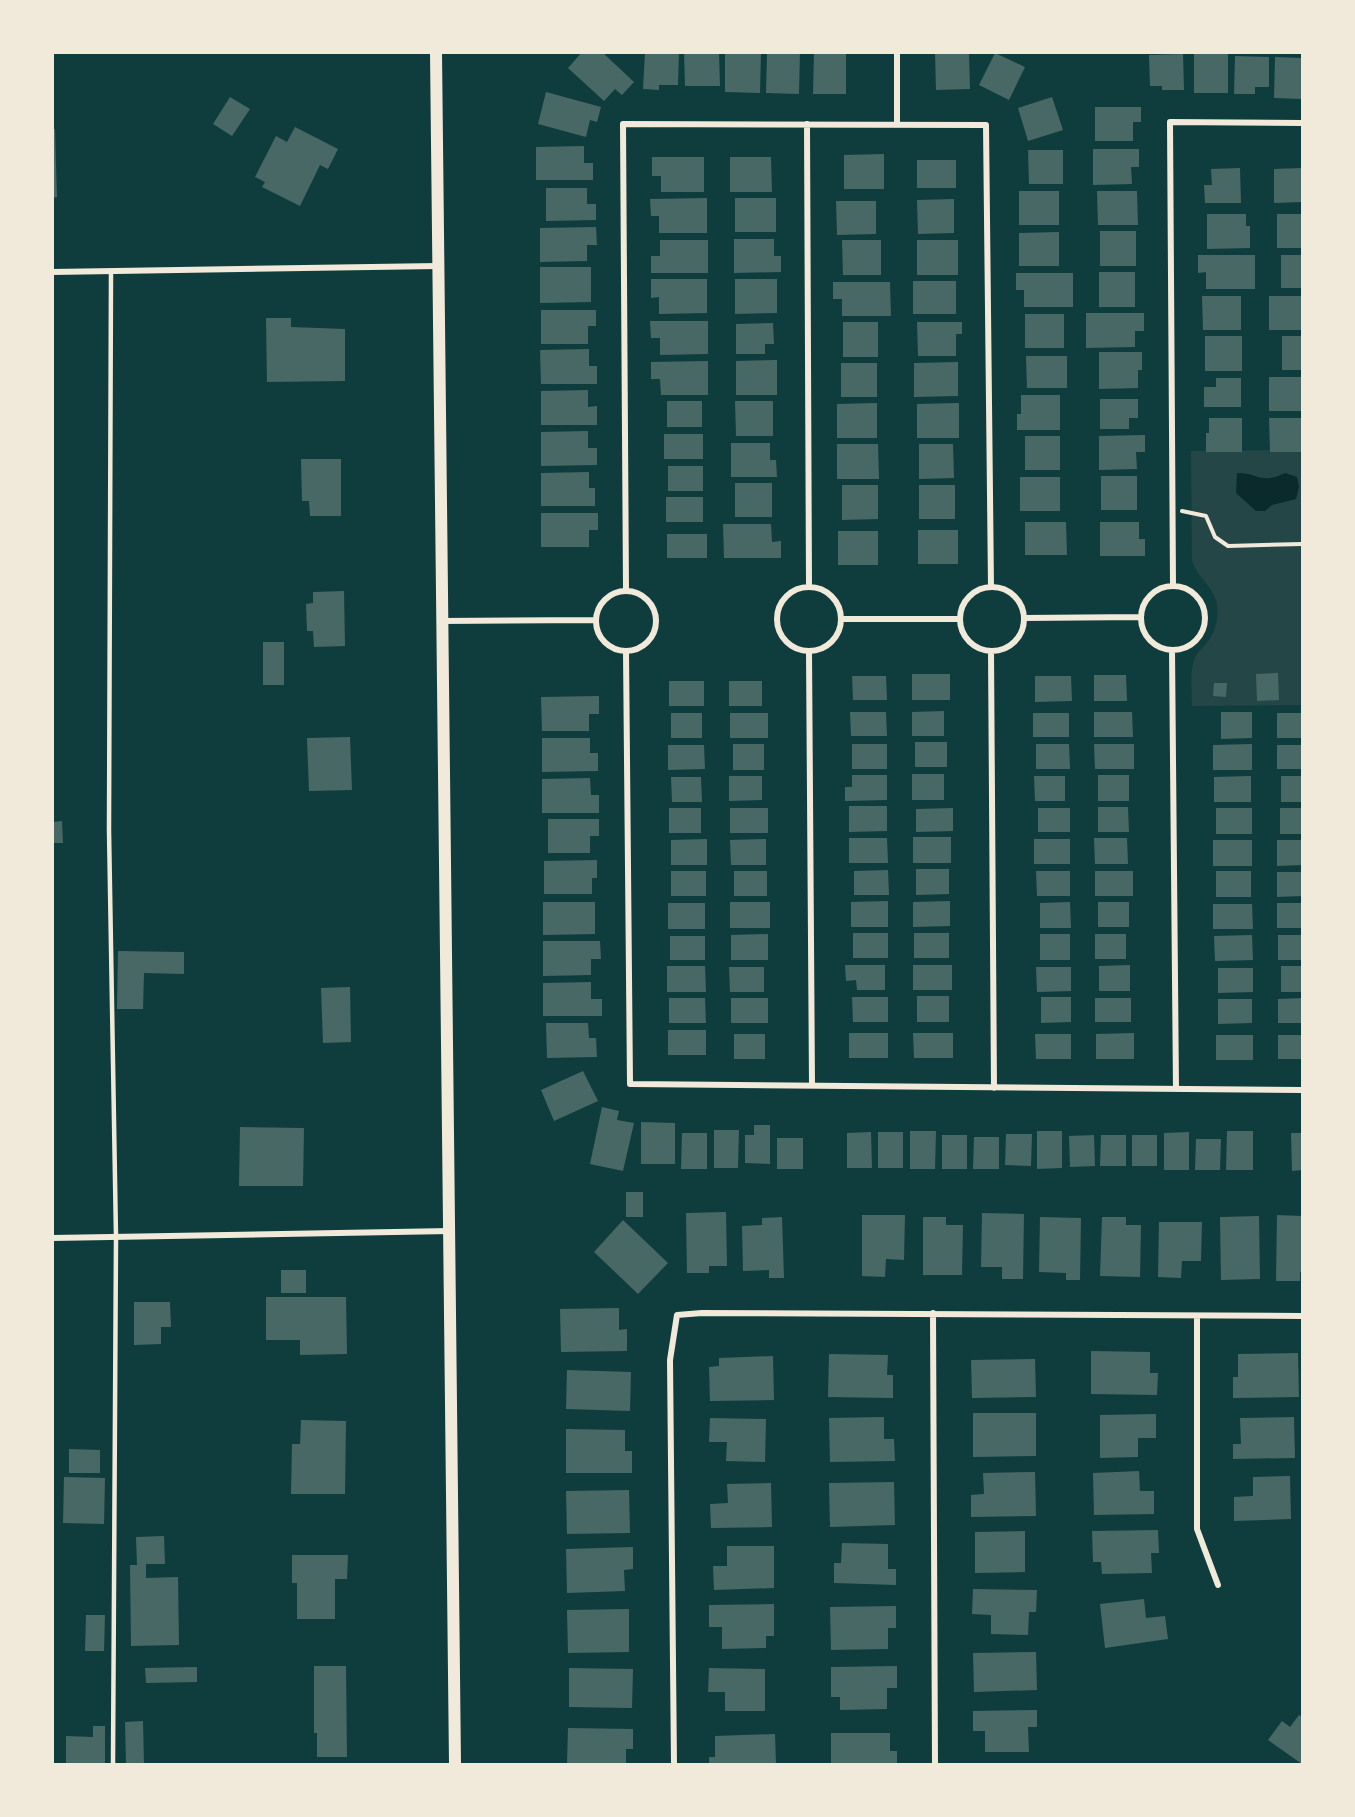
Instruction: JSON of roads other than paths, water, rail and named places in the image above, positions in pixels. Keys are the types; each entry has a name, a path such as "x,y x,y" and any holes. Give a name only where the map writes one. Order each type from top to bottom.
{"main road":[{"path":"436,52 455,1764"}],"street":[{"path":"897,52 897,125"},
{"path":"1173,585 1170,122 1302,123"},
{"path":"626,590 623,124 986,125 991,587"},
{"path":"807,124 809,587"},
{"path":"52,272 438,266"},
{"path":"1173,585 1182,587 1197,597 1205,613 1205,622 1197,639 1190,645 1172,650 1154,644 1142,627 1141,617 1142,607 1147,598 1163,587 1173,585"},
{"path":"809,587 828,592 840,608 842,619 836,638 819,650 809,651 788,644 778,624 778,613 788,594 798,588 809,587"},
{"path":"991,587 1010,592 1022,608 1024,618 1021,632 1012,644 992,651 982,650 965,638 960,619 965,600 981,588 991,587"},
{"path":"626,590 635,592 649,601 654,608 656,625 649,641 634,650 626,651 617,650 608,645 602,638 596,620 598,612 611,594 626,590"},
{"path":"1024,618 1141,617"},
{"path":"842,619 960,619"},
{"path":"441,621 596,620"},
{"path":"1172,650 1176,1089"},
{"path":"626,651 630,1084 1302,1090"},
{"path":"809,651 812,1085"},
{"path":"992,651 994,1088"},
{"path":"52,1238 450,1232"},
{"path":"674,1764 670,1360 677,1315 702,1313 933,1313 1302,1316"},
{"path":"933,1313 935,1764"},
{"path":"1197,1316 1197,1529 1218,1585"}],"lane":[{"path":"111,271 110,831 116,1237 113,1764"}]}
